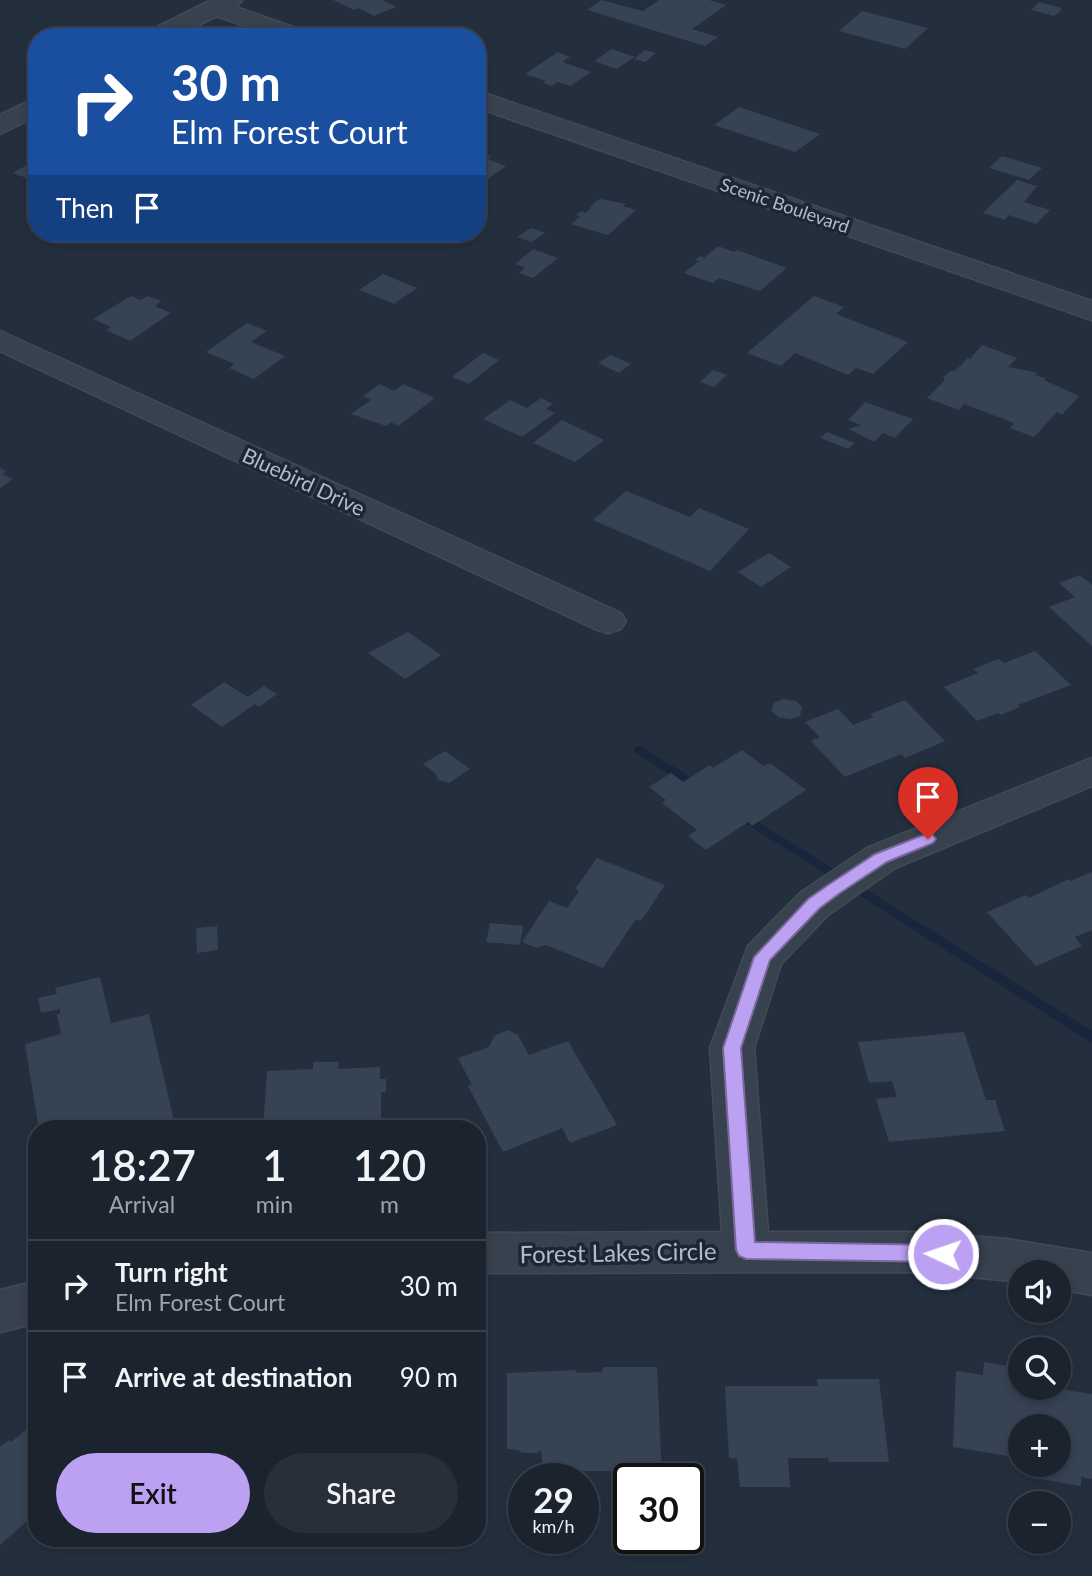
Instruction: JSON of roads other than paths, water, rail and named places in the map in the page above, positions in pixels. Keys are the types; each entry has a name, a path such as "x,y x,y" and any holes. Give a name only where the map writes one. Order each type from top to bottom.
{"street":[{"path":"174,28 222,4 277,28"},
{"name":"Scenic Boulevard","path":"486,102 1092,311"},
{"path":"0,126 28,110"},
{"name":"Bluebird Drive","path":"0,340 608,621"},
{"path":"746,1250 732,1048 763,957 814,904 881,858 1092,771"},
{"name":"Forest Lakes Circle","path":"486,1253 746,1250 921,1252 1007,1259 1092,1274"},
{"path":"0,1311 28,1303"}],"waterway":[{"path":"640,750 699,788"},
{"path":"741,815 1092,1038"}]}
